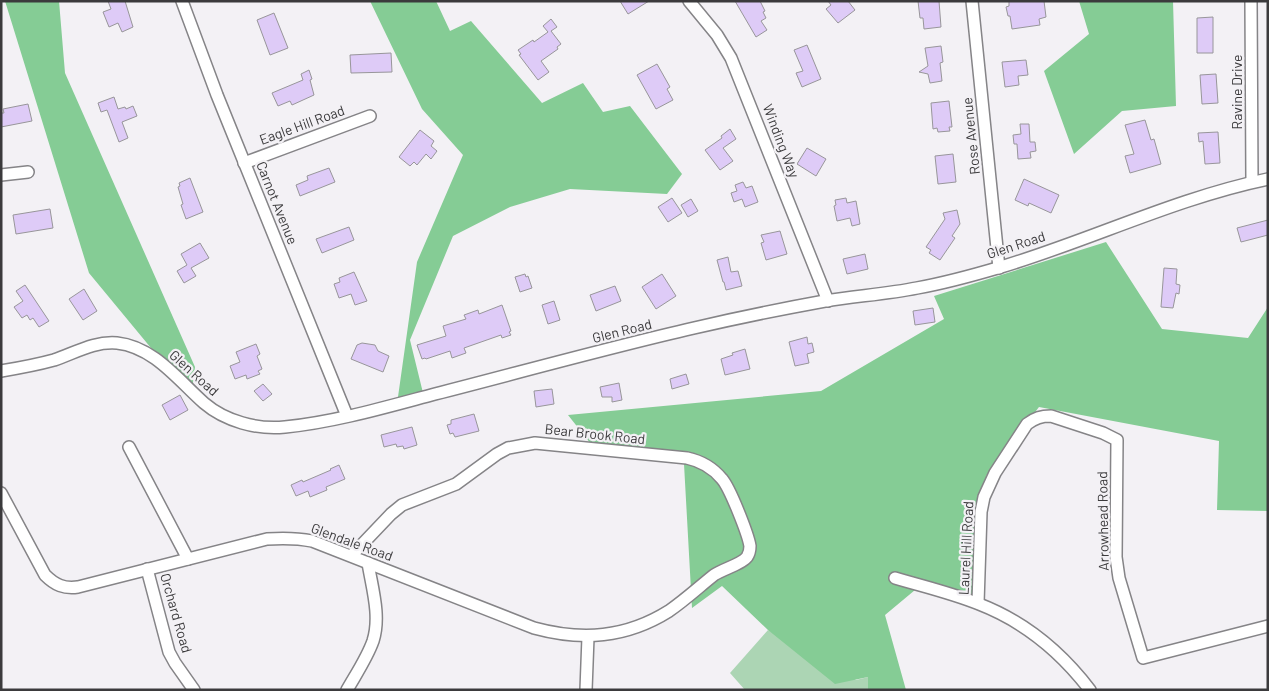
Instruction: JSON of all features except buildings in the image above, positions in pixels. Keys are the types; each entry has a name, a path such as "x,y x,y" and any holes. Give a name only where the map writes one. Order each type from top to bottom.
{"street":[{"name":"Carnot Avenue","path":"182,1 244,163 347,416"},
{"name":"Winding Way","path":"689,1 718,35 734,64 828,301"},
{"name":"Rose Avenue","path":"972,1 999,268"},
{"name":"Ravine Drive","path":"1251,1 1252,182"},
{"name":"Eagle Hill Road","path":"244,163 370,116"},
{"path":"1,175 28,172"},
{"name":"Glen Road","path":"1,371 51,361 87,346 101,343 130,345 142,350 170,371 206,405 231,419 266,428 284,427 365,412 691,328 762,312 916,288 999,268 1064,246 1164,208 1268,179"},
{"name":"Laurel Hill Road","path":"978,603 980,512 984,497 995,473 1027,424 1034,418 1051,416 1103,433 1117,440"},
{"name":"Arrowhead Road","path":"1117,440 1116,557 1119,578 1143,658 1268,626"},
{"name":"Bear Brook Road","path":"351,556 391,514 402,506 456,484 508,448 528,444 545,444 687,458 705,464 715,472 731,492 750,545 750,551 748,557 743,561 716,574 698,589"},
{"path":"129,447 188,559"},
{"name":"Glendale Road","path":"1,493 45,575 51,582 69,588 267,539 284,538 312,541 534,628 554,634 588,637 627,630 669,611 698,589"},
{"path":"347,690 368,653 376,626 376,611 368,563"},
{"name":"Orchard Road","path":"147,569 169,652 174,663 191,683 194,690"},
{"path":"894,578 978,603 1019,624 1041,639 1067,663 1090,690"},
{"path":"586,690 588,637"}],"green space":[{"path":"5,1 59,1 65,73 195,367 192,391 170,371 89,273"},
{"path":"370,1 436,1 450,31 471,21 542,103 583,83 603,112 630,106 682,174 667,194 570,189 510,207 453,236 410,340 424,397 397,404 417,262 463,155 422,109"},
{"path":"1079,1 1173,1 1176,106 1122,111 1074,154 1044,71 1089,34"},
{"path":"1106,242 1162,329 1248,338 1268,307 1268,511 1217,510 1219,441 1039,407 986,476 982,596 915,590 885,615 906,690 868,690 868,677 835,684 768,630 722,586 692,608 684,464 598,453 568,415 821,391 944,319 934,296"},
{"path":"768,630 856,680 868,677 868,690 745,690 730,673"}]}
